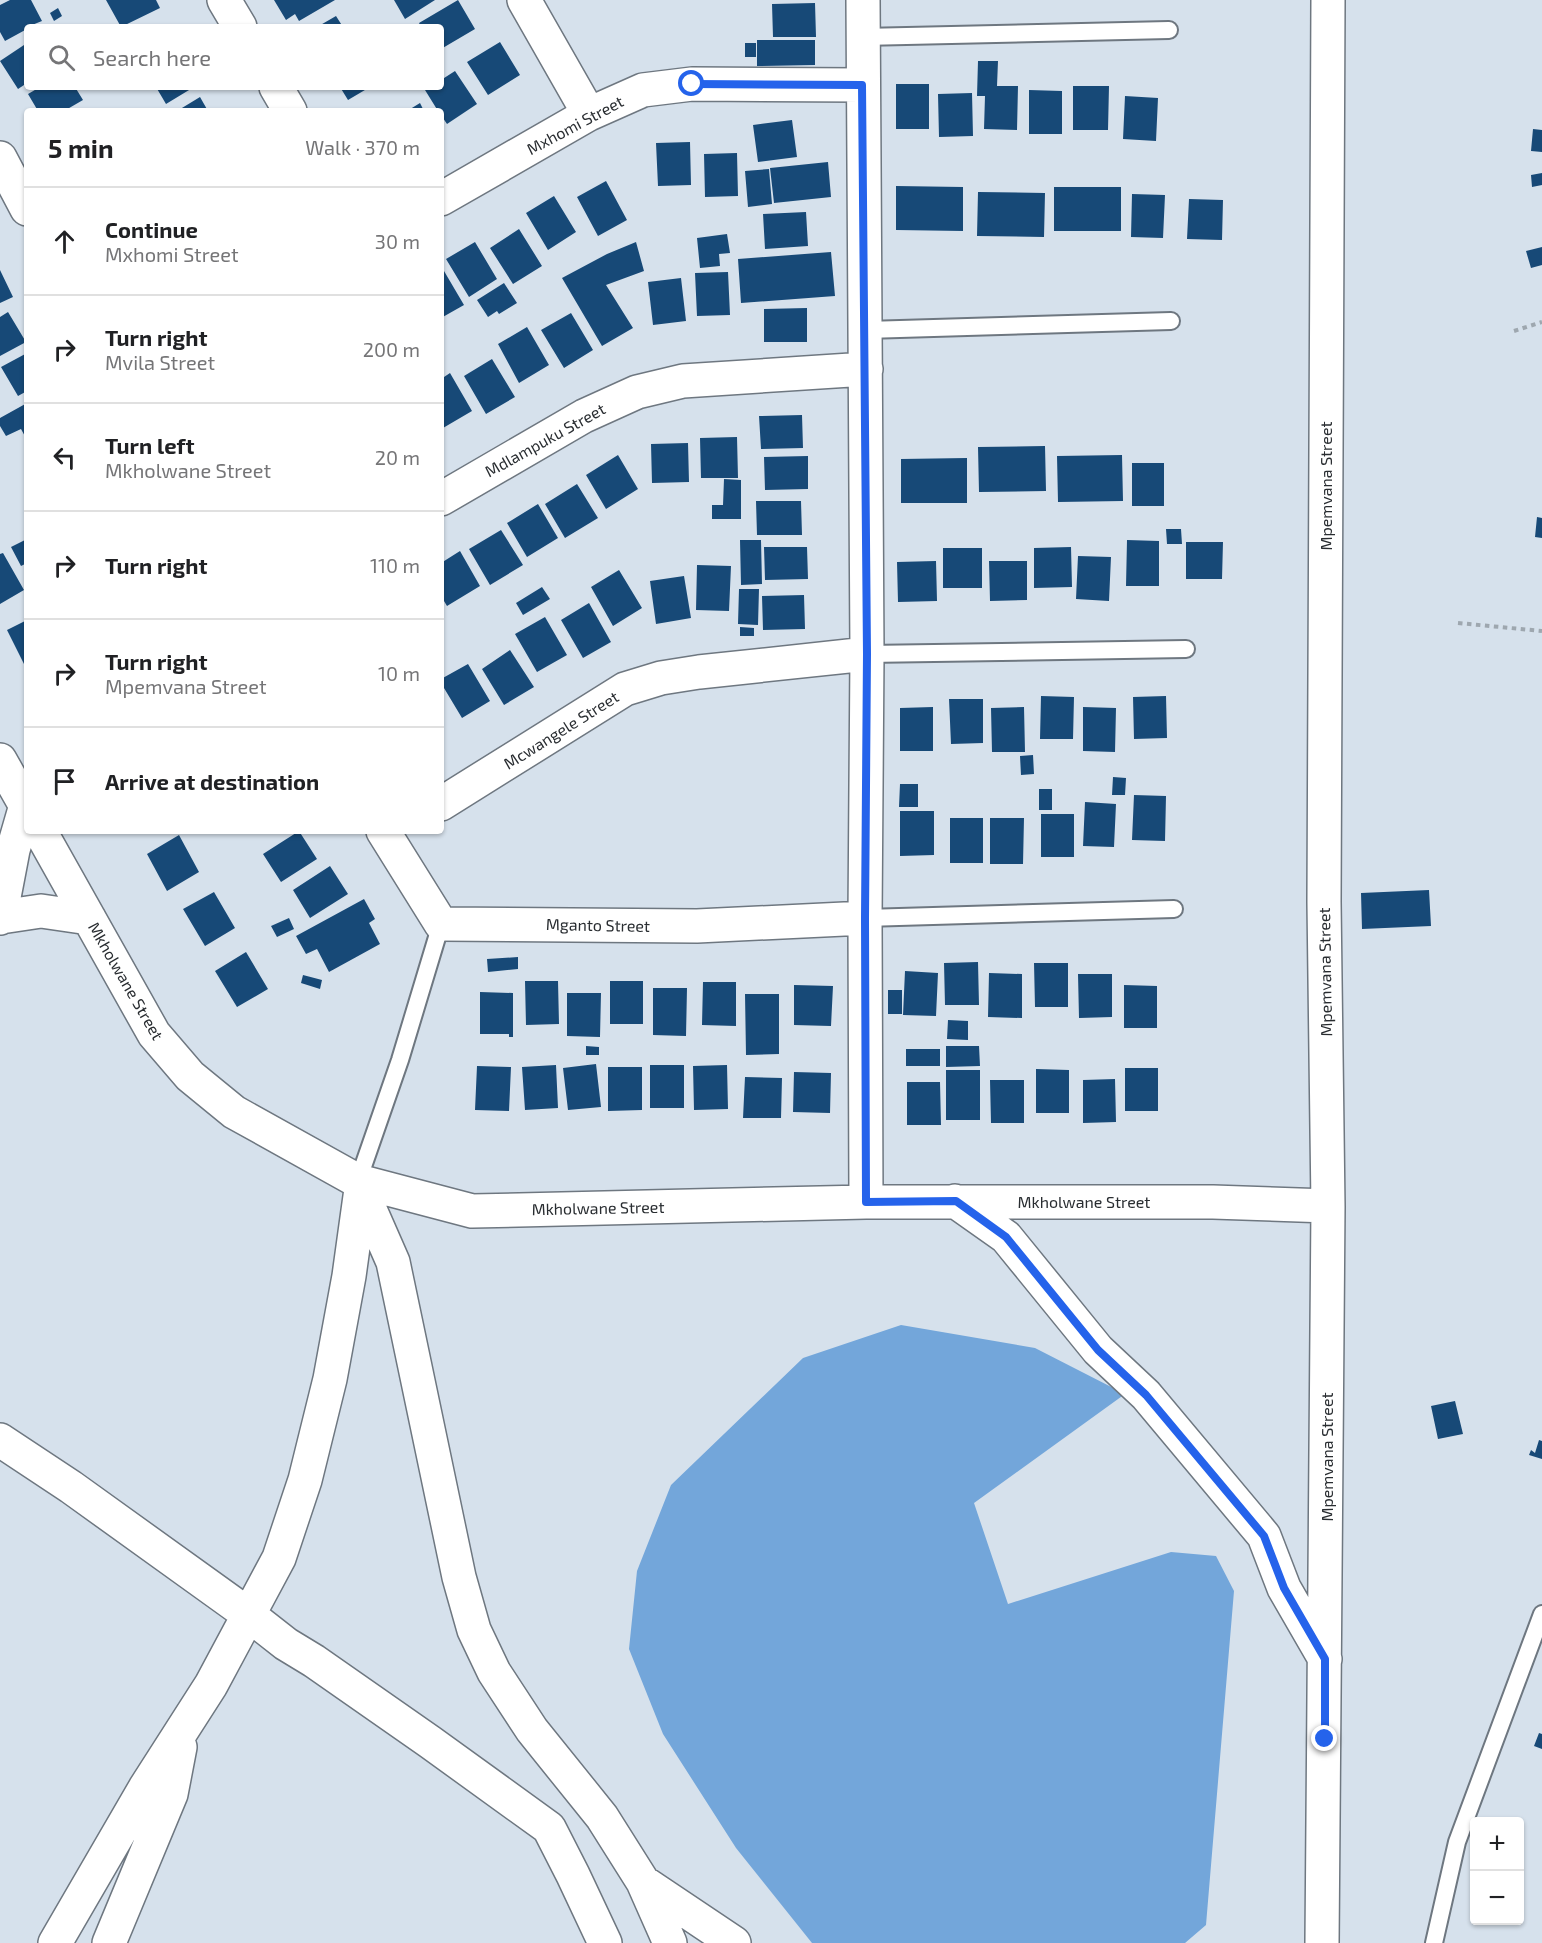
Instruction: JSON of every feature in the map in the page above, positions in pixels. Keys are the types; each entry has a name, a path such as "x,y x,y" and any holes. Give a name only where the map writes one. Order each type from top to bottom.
{"street":[{"path":"224,0 238,24"},
{"path":"524,0 589,114"},
{"path":"862,0 866,330 866,1202"},
{"name":"Mpemvana Street","path":"1322,1943 1328,1206 1324,902 1328,0"},
{"name":"Mxhomi Street","path":"444,197 589,114 644,90 692,84 862,85"},
{"path":"278,90 288,108"},
{"path":"0,158 24,203"},
{"name":"Mdlampuku Street","path":"444,497 584,416 637,392 683,381 866,369"},
{"name":"Mcwangele Street","path":"444,802 626,689 662,678 699,672 867,654"},
{"name":"Mkholwane Street","path":"0,760 24,803"},
{"path":"24,829 13,850 0,917 41,911 89,918"},
{"name":"Mkholwane Street","path":"42,834 154,1034 190,1076 234,1112 360,1184 472,1211 956,1201 1213,1202 1328,1206"},
{"path":"390,834 441,924"},
{"name":"Mganto Street","path":"441,924 697,927 865,918"},
{"path":"55,1943 145,1788 211,1685 279,1558 305,1480 330,1379 349,1276 360,1184"},
{"path":"360,1184 393,1262 459,1577 474,1630 494,1672 532,1730 602,1817 644,1882 670,1943"},
{"path":"956,1201 1006,1237 1098,1350 1146,1395 1264,1536 1284,1588 1325,1659"},
{"path":"0,1440 71,1487 249,1615 285,1644 314,1661 549,1828 604,1943"},
{"path":"109,1943 171,1794 183,1730"},
{"path":"644,1882 734,1943"}],"lane":[{"path":"862,37 1170,30"},
{"path":"866,330 1171,321"},
{"path":"867,654 1186,649"},
{"path":"865,918 1174,909"},
{"path":"360,1184 441,924"},
{"path":"1434,1943 1457,1842 1542,1614"}],"path":[{"path":"1514,331 1542,322"},
{"path":"1458,623 1542,631"}],"water":[{"path":"901,1325 1035,1348 1125,1394 974,1503 1008,1604 1171,1552 1216,1556 1234,1591 1206,1925 1185,1943 812,1943 736,1848 663,1734 629,1649 637,1571 671,1485 803,1358"}],"building":[{"path":"10,0 31,0 42,21 24,24 24,31 5,41 0,32 0,5"},
{"path":"106,0 156,0 160,8 127,24 119,24"},
{"path":"274,0 335,0 299,21 295,14 286,20"},
{"path":"394,0 435,0 405,19"},
{"path":"458,0 475,29 444,47 444,24 419,23"},
{"path":"815,3 816,37 773,37 772,4"},
{"path":"58,8 62,16 54,21 50,13"},
{"path":"336,16 341,24 322,24"},
{"path":"757,40 815,40 815,65 757,66"},
{"path":"500,42 520,75 488,95 467,62"},
{"path":"745,43 756,43 756,57 745,57"},
{"path":"24,45 24,85 18,89 0,61"},
{"path":"978,61 998,61 997,86 1018,86 1017,130 984,129 985,96 977,96"},
{"path":"455,71 477,104 447,124 444,120 444,108 436,108 425,90 444,90 444,78"},
{"path":"896,84 929,84 929,129 896,129"},
{"path":"1073,86 1109,86 1108,130 1073,130"},
{"path":"35,90 77,90 83,100 69,108 36,108 28,94"},
{"path":"158,90 189,90 166,104"},
{"path":"342,90 365,90 348,100"},
{"path":"1029,90 1062,91 1062,134 1029,134"},
{"path":"972,93 973,136 939,137 938,94"},
{"path":"1125,96 1158,98 1156,141 1123,139"},
{"path":"200,97 206,108 182,108"},
{"path":"420,103 422,108 412,108"},
{"path":"792,120 797,157 758,162 753,125"},
{"path":"1533,129 1542,130 1542,152 1531,151"},
{"path":"690,142 691,185 658,186 656,143"},
{"path":"737,153 738,196 705,197 704,154"},
{"path":"828,162 831,197 774,203 770,168"},
{"path":"769,169 772,204 748,207 745,171"},
{"path":"1542,173 1542,185 1532,187 1531,175"},
{"path":"606,181 627,220 598,236 577,197"},
{"path":"896,186 963,187 963,231 896,230"},
{"path":"1054,187 1121,187 1121,231 1054,231"},
{"path":"978,192 1045,193 1044,237 977,236"},
{"path":"1132,194 1165,195 1163,238 1131,237"},
{"path":"554,196 576,232 548,250 526,213"},
{"path":"1189,199 1223,200 1222,240 1187,239"},
{"path":"806,212 808,246 765,249 763,214"},
{"path":"519,229 542,266 513,284 490,248"},
{"path":"727,234 730,253 719,254 720,266 700,268 697,238"},
{"path":"475,242 497,279 469,297 446,259"},
{"path":"636,242 644,271 606,285 633,328 602,346 562,278 607,254"},
{"path":"1542,247 1542,265 1531,268 1526,251"},
{"path":"831,252 835,296 741,303 738,259"},
{"path":"0,270 13,297 0,303"},
{"path":"444,271 464,305 444,316"},
{"path":"728,272 730,315 697,316 695,273"},
{"path":"681,278 686,321 653,325 648,282"},
{"path":"504,283 517,303 499,314 497,311 488,317 477,300"},
{"path":"807,308 807,342 764,342 764,309"},
{"path":"8,312 24,339 24,343 0,356 0,317"},
{"path":"571,313 593,350 564,368 541,330"},
{"path":"527,327 549,365 519,383 498,344"},
{"path":"24,355 24,393 18,396 1,367"},
{"path":"492,359 515,397 486,414 464,376"},
{"path":"450,373 472,411 444,427 444,377"},
{"path":"24,405 24,434 21,429 6,436 0,426 0,418"},
{"path":"802,415 803,448 761,449 759,416"},
{"path":"737,437 738,478 701,478 700,438"},
{"path":"688,443 689,482 652,483 651,444"},
{"path":"1045,446 1046,491 979,492 978,447"},
{"path":"618,455 638,489 606,509 586,475"},
{"path":"1122,455 1123,501 1058,502 1057,456"},
{"path":"808,456 808,489 765,490 764,457"},
{"path":"967,458 967,503 901,503 901,459"},
{"path":"1132,463 1164,463 1164,506 1132,506"},
{"path":"724,479 741,480 741,519 712,519 712,505 723,505"},
{"path":"577,484 598,518 565,538 545,504"},
{"path":"756,501 801,501 802,535 757,535"},
{"path":"538,504 558,538 527,557 507,523"},
{"path":"1537,517 1542,518 1542,538 1535,537"},
{"path":"1166,529 1181,529 1182,544 1167,544"},
{"path":"501,530 523,565 490,585 469,549"},
{"path":"24,540 24,564 21,566 11,547"},
{"path":"740,540 761,540 762,584 741,585"},
{"path":"1127,540 1159,541 1159,586 1126,586"},
{"path":"1186,542 1223,542 1222,579 1186,579"},
{"path":"764,547 807,547 808,579 765,580"},
{"path":"1071,547 1072,587 1034,588 1034,548"},
{"path":"943,548 982,548 982,588 943,588"},
{"path":"460,551 480,586 447,606 444,601 444,561"},
{"path":"3,553 24,590 0,604 0,554"},
{"path":"1078,556 1111,557 1109,601 1076,599"},
{"path":"936,561 937,601 898,602 897,562"},
{"path":"989,561 1027,561 1027,600 990,601"},
{"path":"697,565 731,566 729,611 696,610"},
{"path":"619,570 642,608 613,626 591,587"},
{"path":"684,576 691,618 656,624 650,581"},
{"path":"542,587 550,599 523,615 516,603"},
{"path":"739,589 759,589 758,625 738,624"},
{"path":"804,595 805,629 763,630 762,596"},
{"path":"589,603 611,642 583,658 561,620"},
{"path":"545,617 567,655 537,672 515,634"},
{"path":"24,622 24,664 7,630"},
{"path":"740,627 754,628 754,636 740,636"},
{"path":"510,650 534,687 504,705 482,669"},
{"path":"468,664 490,701 462,718 444,688 444,677"},
{"path":"1041,696 1074,697 1073,739 1040,739"},
{"path":"1166,696 1167,738 1134,739 1133,697"},
{"path":"949,699 983,699 983,743 951,744"},
{"path":"933,707 933,751 900,751 900,708"},
{"path":"1024,707 1025,752 992,752 991,708"},
{"path":"1083,707 1116,708 1115,752 1083,751"},
{"path":"1033,755 1034,774 1021,775 1020,756"},
{"path":"1113,777 1126,778 1125,795 1112,795"},
{"path":"900,784 918,784 918,807 899,807"},
{"path":"1039,789 1052,789 1052,810 1039,810"},
{"path":"1134,795 1166,796 1165,841 1132,840"},
{"path":"1085,802 1116,804 1114,847 1083,846"},
{"path":"900,811 934,811 934,855 900,856"},
{"path":"1041,814 1074,814 1074,857 1041,857"},
{"path":"950,818 983,818 983,863 950,863"},
{"path":"990,818 1024,818 1023,864 990,864"},
{"path":"294,834 301,834 317,859 281,882 263,854"},
{"path":"179,835 199,872 167,891 147,854"},
{"path":"330,866 348,894 310,918 293,890"},
{"path":"1429,890 1431,926 1362,929 1361,893"},
{"path":"214,892 235,928 205,946 183,909"},
{"path":"364,899 375,919 369,923 380,944 329,972 317,949 306,954 296,936"},
{"path":"289,918 294,929 277,937 271,926"},
{"path":"246,952 268,989 237,1007 215,971"},
{"path":"518,957 518,969 488,972 487,959"},
{"path":"978,962 979,1005 945,1005 944,963"},
{"path":"1034,963 1068,963 1068,1007 1035,1007"},
{"path":"905,971 938,973 936,1016 903,1015"},
{"path":"989,973 1022,974 1022,1018 988,1017"},
{"path":"1078,974 1112,974 1112,1017 1079,1018"},
{"path":"303,975 322,980 320,989 301,983"},
{"path":"525,981 558,981 559,1024 526,1025"},
{"path":"610,981 643,981 643,1024 610,1024"},
{"path":"703,982 736,982 736,1026 702,1025"},
{"path":"794,985 833,986 831,1026 794,1025"},
{"path":"1124,985 1157,986 1157,1028 1124,1028"},
{"path":"653,988 687,988 686,1036 653,1035"},
{"path":"888,990 902,990 902,1014 888,1014"},
{"path":"480,992 513,993 513,1037 509,1037 509,1034 480,1034"},
{"path":"567,993 601,993 600,1037 567,1036"},
{"path":"745,994 779,994 779,1054 746,1055"},
{"path":"948,1020 968,1021 968,1040 947,1039"},
{"path":"586,1046 599,1047 599,1055 586,1055"},
{"path":"946,1046 979,1046 980,1066 946,1067"},
{"path":"906,1049 940,1049 940,1066 906,1066"},
{"path":"596,1064 601,1107 568,1110 563,1068"},
{"path":"556,1065 558,1108 525,1110 522,1067"},
{"path":"650,1065 684,1065 684,1108 650,1108"},
{"path":"727,1065 728,1109 694,1110 693,1066"},
{"path":"477,1066 511,1067 509,1111 475,1110"},
{"path":"608,1067 642,1067 642,1110 608,1111"},
{"path":"1125,1068 1158,1068 1158,1111 1125,1111"},
{"path":"1036,1069 1069,1070 1069,1113 1036,1113"},
{"path":"946,1070 980,1070 980,1120 946,1120"},
{"path":"794,1072 831,1073 830,1113 793,1112"},
{"path":"745,1077 782,1078 781,1118 743,1118"},
{"path":"1115,1079 1116,1122 1083,1123 1083,1080"},
{"path":"990,1080 1024,1080 1024,1123 991,1123"},
{"path":"907,1082 940,1082 941,1125 907,1125"},
{"path":"1455,1401 1463,1434 1438,1439 1431,1406"},
{"path":"1539,1440 1542,1441 1542,1459 1529,1455 1531,1450 1535,1453"},
{"path":"1539,1733 1542,1734 1542,1749 1534,1746"}],"route":[{"path":"692,84 862,85 866,369 866,1202 956,1201 1006,1237 1098,1350 1146,1395 1264,1536 1284,1588 1325,1659 1325,1739"}]}
